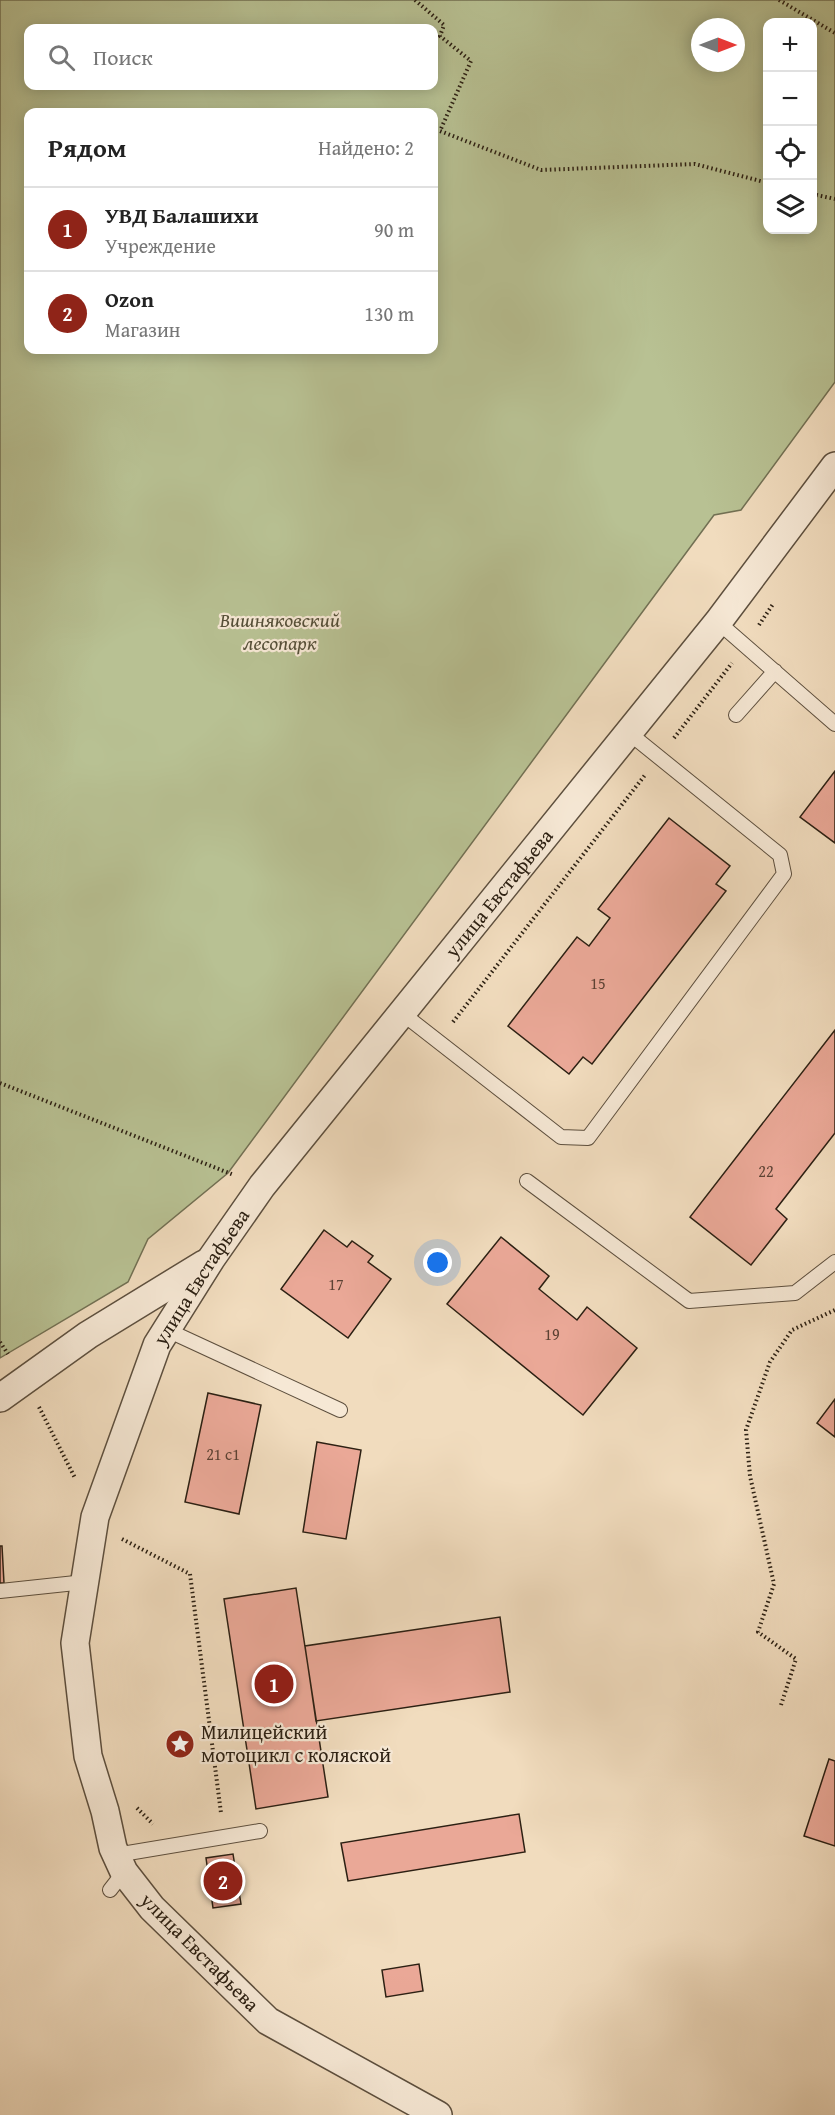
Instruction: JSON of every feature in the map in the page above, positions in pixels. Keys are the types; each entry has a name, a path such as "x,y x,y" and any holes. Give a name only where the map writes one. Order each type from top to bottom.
{"street":[{"name":"улица Евстафьева","path":"438,2115 268,2021 117,1872 88,1756 75,1643 95,1517 157,1345 211,1259 262,1186 718,622 835,466"},
{"path":"0,1398 88,1335 211,1259"}],"lane":[{"path":"718,622 835,724"},
{"path":"736,715 775,671"},
{"path":"403,1014 561,1137 588,1138 784,874 780,855 628,733"},
{"path":"527,1181 689,1301 795,1293 835,1262"},
{"path":"167,1330 340,1410"},
{"path":"0,1591 85,1582"},
{"path":"117,1872 224,1837 260,1831"}],"path":[{"path":"415,0 444,25 440,36 471,61 440,131 541,170 695,164 763,182"},
{"path":"779,0 835,33"},
{"path":"817,195 835,199"},
{"path":"439,1041 745,645 779,596"},
{"path":"0,1083 262,1186"},
{"path":"781,1706 796,1659 758,1632 774,1584 750,1476 746,1430 770,1362 792,1330 835,1310"},
{"path":"25,1380 95,1517"},
{"path":"119,1537 190,1574 224,1837"}],"green space":[{"name":"Вишняковский лесопарк","path":"0,0 835,0 835,382 741,510 714,515 228,1173 148,1239 128,1282 0,1358"}],"building":[{"path":"835,771 835,843 800,817"},
{"path":"669,818 730,866 716,884 726,891 592,1064 583,1057 569,1074 508,1026 577,937 589,946 610,918 598,909"},
{"path":"835,1030 835,1133 776,1209 787,1219 751,1265 690,1217"},
{"path":"324,1230 347,1247 352,1241 373,1256 368,1262 391,1279 348,1338 281,1289"},
{"path":"501,1237 549,1276 539,1289 577,1320 587,1307 637,1348 583,1415 447,1304"},
{"path":"208,1393 261,1405 239,1514 185,1502"},
{"path":"835,1399 835,1437 817,1423"},
{"path":"317,1442 361,1450 346,1539 303,1532"},
{"path":"0,1546 2,1546 4,1583 0,1583"},
{"path":"296,1588 328,1797 256,1809 224,1599"},
{"path":"500,1617 510,1692 316,1721 305,1646"},
{"path":"829,1759 835,1761 835,1846 804,1836"},
{"path":"519,1814 525,1852 348,1881 341,1843"},
{"path":"233,1854 241,1904 213,1908 206,1858"},
{"path":"419,1964 423,1991 386,1997 382,1970"}],"place":[{"name":"УВД Балашихи","path":"274,1684"},
{"name":"Милицейский мотоцикл с коляской","path":"180,1744"},
{"name":"Ozon","path":"223,1881"}]}
